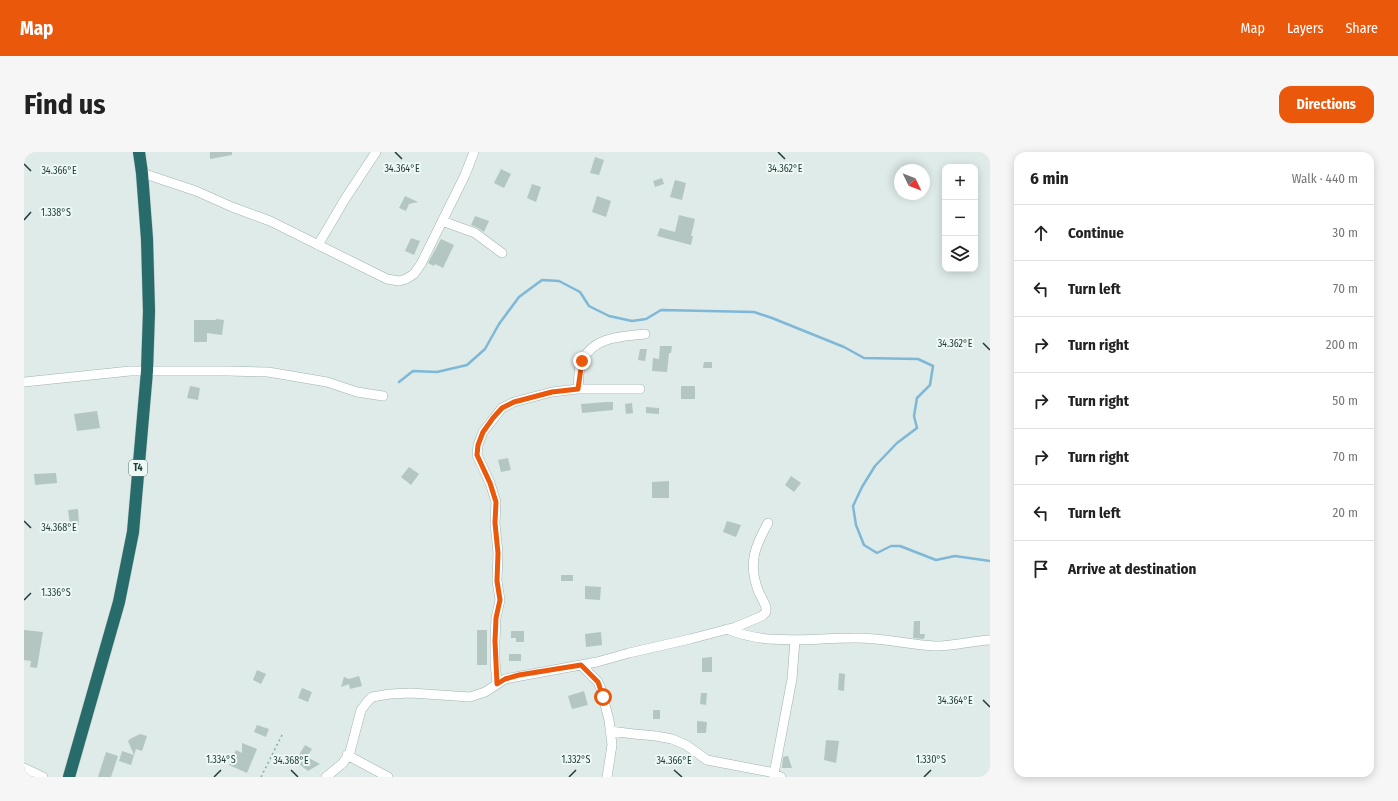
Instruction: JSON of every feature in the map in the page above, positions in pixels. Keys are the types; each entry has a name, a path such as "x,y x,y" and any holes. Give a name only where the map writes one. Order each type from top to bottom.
{"highway":[{"name":"T4","path":"70,777 119,602 133,532 147,371 150,311 147,239 142,173 138,152"}],"street":[{"path":"318,245 345,199 376,152"},
{"path":"142,173 196,191 232,207 270,221 387,279 399,281 414,274 421,264 465,174 474,152"},
{"path":"442,221 475,233 502,253"},
{"path":"578,389 582,361 592,347 600,341 610,338 645,334"},
{"path":"24,382 112,372 186,370 268,372 327,382 357,392 383,396"},
{"path":"497,684 495,641 496,618 500,600 497,581 498,553 495,523 496,502 490,483 477,455 478,445 483,432 502,408 514,402 552,392 578,389 640,389"},
{"path":"326,777 343,763 350,752 362,710 372,697 411,693 470,697 480,694 505,679 519,675 581,665 690,639 753,621 762,616 766,612 764,601 758,590 755,578 754,555 760,538 768,523"},
{"path":"727,629 738,634 764,639 795,640 870,638 935,646 990,640"},
{"path":"610,731 672,739 686,745 707,760 778,776 792,679 795,640"},
{"path":"581,665 598,682 609,720 612,745 607,777"},
{"path":"347,755 388,777"},
{"path":"24,768 43,777"}],"path":[{"path":"261,777 283,733"}],"building":[{"path":"210,152 232,152 232,155 210,159"},
{"path":"595,157 604,160 599,175 590,173"},
{"path":"501,169 511,174 504,188 494,183"},
{"path":"662,178 664,184 655,187 653,181"},
{"path":"675,180 686,183 682,200 670,197"},
{"path":"532,184 541,187 536,202 527,198"},
{"path":"405,196 418,202 409,204 406,211 399,208"},
{"path":"597,196 611,201 606,217 592,212"},
{"path":"679,215 695,219 691,236 693,236 691,245 657,236 660,228 675,232"},
{"path":"475,216 489,221 484,232 471,225"},
{"path":"411,238 420,241 414,255 405,251"},
{"path":"441,239 454,245 443,268 435,264 434,266 428,263"},
{"path":"194,320 224,320 222,335 207,333 207,342 194,342"},
{"path":"660,346 672,346 671,353 669,353 667,372 652,371 653,358 659,359"},
{"path":"640,349 647,349 645,361 638,360"},
{"path":"704,362 712,362 712,368 703,368"},
{"path":"190,386 200,388 198,400 187,398"},
{"path":"681,386 695,386 695,399 681,399"},
{"path":"613,402 613,410 582,413 581,404"},
{"path":"632,403 633,413 626,414 625,404"},
{"path":"646,407 659,408 659,414 646,413"},
{"path":"97,411 100,428 77,431 74,414"},
{"path":"508,458 511,470 501,472 498,460"},
{"path":"409,467 419,474 411,485 401,477"},
{"path":"56,473 57,483 35,485 34,474"},
{"path":"791,476 801,483 794,492 785,485"},
{"path":"669,481 669,498 652,498 652,482"},
{"path":"78,509 79,525 70,525 68,510"},
{"path":"727,521 741,525 736,537 723,532"},
{"path":"561,575 573,575 573,581 561,581"},
{"path":"585,586 601,587 600,600 585,599"},
{"path":"914,621 920,621 920,634 925,634 924,639 913,638"},
{"path":"24,630 43,632 37,668 30,667 31,661 24,660"},
{"path":"477,630 487,630 487,665 477,665"},
{"path":"511,631 524,631 524,642 516,642 516,638 511,638"},
{"path":"601,632 602,645 586,647 585,634"},
{"path":"509,654 521,654 521,661 509,661"},
{"path":"712,657 712,672 702,672 702,658"},
{"path":"257,670 266,674 261,684 253,680"},
{"path":"839,673 845,674 844,691 838,690"},
{"path":"359,676 362,686 350,689 349,684 341,687 344,677 349,679"},
{"path":"302,688 312,692 308,702 298,698"},
{"path":"584,691 588,705 572,709 568,696"},
{"path":"701,693 707,693 706,705 700,704"},
{"path":"653,710 660,710 660,719 653,719"},
{"path":"697,721 707,722 706,733 697,733"},
{"path":"257,725 269,729 266,737 254,732"},
{"path":"140,734 147,736 142,751 136,749 131,765 119,761 122,751 134,755 128,741"},
{"path":"826,740 839,741 836,763 824,760"},
{"path":"242,743 257,749 247,773 229,765 230,762 228,761 232,753 234,754 236,750 242,753"},
{"path":"305,745 312,749 307,757 320,764 308,771 295,761"},
{"path":"106,752 118,756 111,777 98,777"},
{"path":"788,756 792,768 782,768 783,757"}],"waterway":[{"path":"399,382 413,371 437,372 467,365 485,349 499,324 519,297 542,280 559,281 580,292 589,306 609,316 632,321 646,319 661,310 754,312 844,347 864,358 918,359 933,366 930,385 917,398 914,416 917,428 897,443 875,466 862,487 853,506 856,525 864,545 877,553 891,546 900,546 936,560 955,556 990,561"}],"route":[{"path":"582,361 578,389 552,392 514,402 502,408 483,432 478,445 477,455 490,483 496,502 495,523 498,553 497,581 500,600 496,618 495,641 497,684 505,679 519,675 581,665 598,682 603,697"}]}
